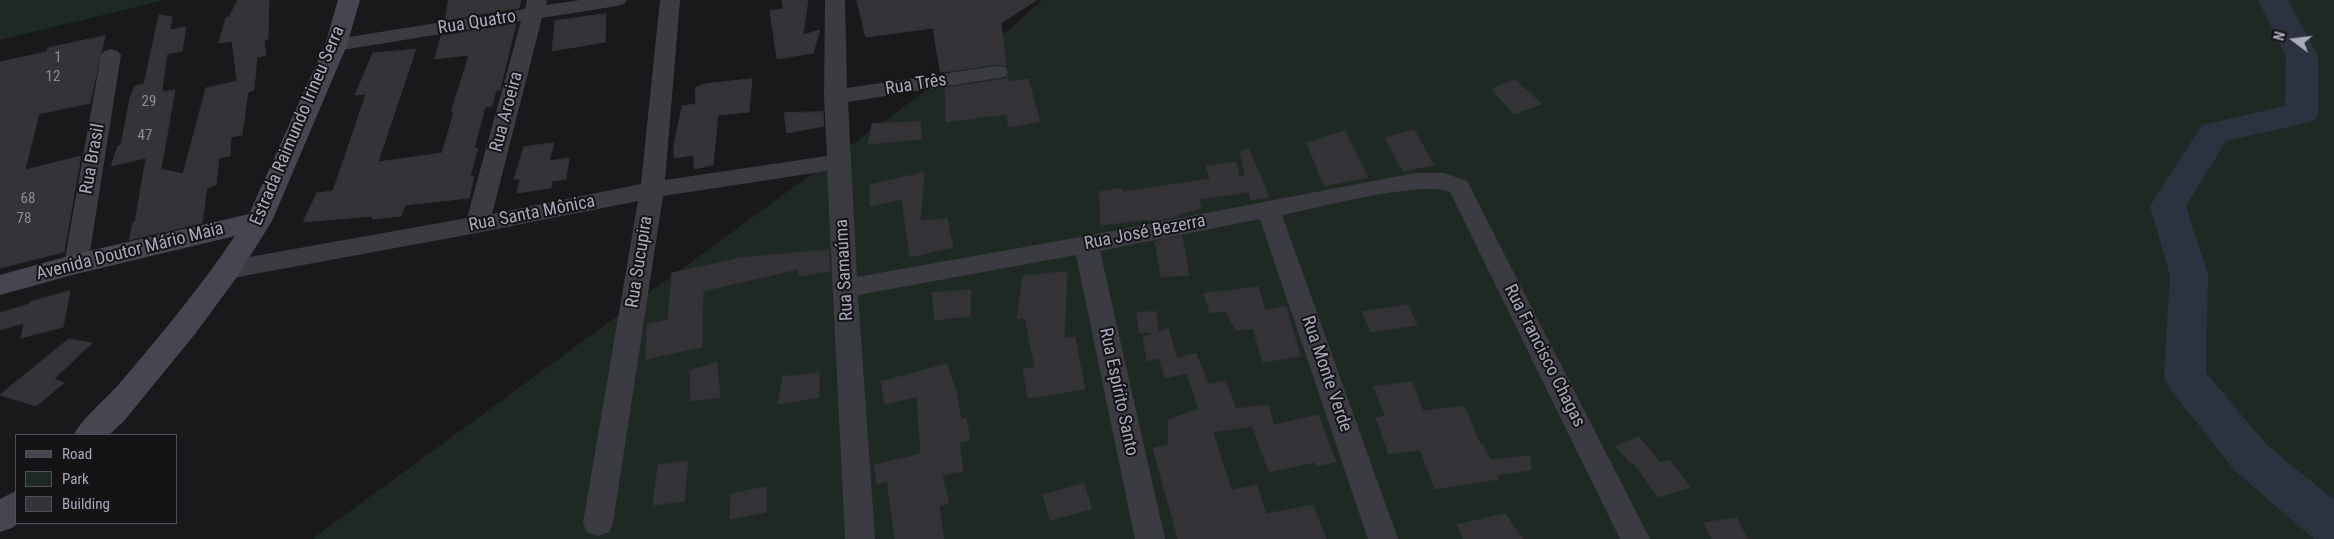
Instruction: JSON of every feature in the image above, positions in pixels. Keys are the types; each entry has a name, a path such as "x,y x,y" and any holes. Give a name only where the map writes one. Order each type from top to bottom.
{"street":[{"name":"Estrada Raimundo Irineu Serra","path":"90,434 113,412 185,326 227,270 260,221 336,44 349,0"},
{"name":"Rua Quatro","path":"336,44 535,7 617,0"},
{"name":"Rua Sucupira","path":"598,523 652,190 670,0"},
{"name":"Rua Samaúma","path":"835,0 835,97 838,162 860,539"},
{"name":"Rua Aroeira","path":"477,225 535,7"},
{"name":"Rua Brasil","path":"76,264 111,55"},
{"name":"Rua Três","path":"835,97 997,72"},
{"name":"Rua Santa Mônica","path":"227,270 477,225 652,190 838,162"},
{"name":"Rua José Bezerra","path":"846,288 1086,245 1268,208 1415,181 1444,181"},
{"name":"Rua Francisco Chagas","path":"1444,181 1459,187 1635,539"},
{"name":"Rua Monte Verde","path":"1268,208 1383,539"},
{"name":"Avenida Doutor Mário Maia","path":"0,285 76,264 260,221"},
{"name":"Rua Espírito Santo","path":"1086,245 1150,539"},
{"path":"0,518 15,506"}],"green space":[{"path":"0,0 164,0 0,40"},
{"path":"1042,0 2334,0 2334,539 312,539 1010,29"}],"building":[{"path":"238,0 269,0 268,39 264,40 266,55 257,57 254,90 248,92 242,135 231,137 230,156 219,158 216,185 207,188 202,223 129,240 133,223 135,222 146,158 111,166 118,146 121,145 130,97 135,86 144,84 159,15 172,17 170,30 186,27 182,51 167,54 162,90 164,90 163,92 175,90 161,169 183,174 206,88 237,81 232,41 219,43 226,17 229,17"},
{"path":"449,0 521,0 519,8 445,20"},
{"path":"782,0 808,0 803,35 820,30 813,53 777,59 770,11 783,9"},
{"path":"857,0 1037,0 1001,23 1006,66 997,64 944,72 940,71 933,28 866,37"},
{"path":"606,14 605,42 552,51 555,21"},
{"path":"516,24 500,90 496,90 492,106 485,107 474,149 478,148 470,177 474,177 469,198 405,205 401,216 372,219 373,216 303,222 317,193 333,191 366,94 355,95 373,53 416,49 378,162 442,153 454,112 451,112 469,55 435,59 441,36"},
{"path":"105,36 90,103 39,114 25,170 81,156 64,252 0,268 0,62 46,52 48,48"},
{"path":"1008,76 1008,82 1028,79 1040,121 1009,127 1006,114 946,122 945,88 1005,79"},
{"path":"752,79 749,112 718,115 713,165 694,169 694,155 674,158 674,145 682,106 696,104 695,88 705,84"},
{"path":"1515,80 1542,104 1514,114 1492,89"},
{"path":"823,112 824,126 787,133 784,113"},
{"path":"920,122 922,139 868,144 872,124"},
{"path":"1414,130 1434,165 1403,171 1385,138"},
{"path":"1345,131 1368,177 1324,186 1307,143"},
{"path":"554,143 549,161 569,158 566,179 552,181 551,188 517,193 520,179 514,179 524,147"},
{"path":"1249,149 1269,197 1251,200 1249,192 1199,199 1201,208 1178,214 1179,216 1152,221 1152,219 1101,225 1099,192 1121,188 1122,192 1210,179 1206,166 1236,162 1239,177 1245,175 1240,152"},
{"path":"924,173 920,221 947,219 953,247 910,257 902,199 870,206 870,185"},
{"path":"1182,236 1189,275 1161,277 1155,242"},
{"path":"829,250 830,271 799,276 798,269 703,291 702,347 646,359 647,324 668,320 672,273 740,258"},
{"path":"1067,272 1064,339 1075,337 1085,389 1028,398 1023,369 1035,367 1025,318 1017,319 1023,276"},
{"path":"1258,287 1265,310 1286,306 1300,356 1263,362 1253,329 1236,330 1225,311 1210,313 1204,294"},
{"path":"971,290 970,316 935,320 932,293"},
{"path":"70,291 63,327 21,338 24,323 0,330 0,313"},
{"path":"1408,305 1417,325 1371,332 1362,312"},
{"path":"1156,312 1158,332 1139,333 1137,313"},
{"path":"1168,329 1177,358 1196,353 1208,384 1226,381 1236,409 1268,405 1274,425 1318,415 1336,462 1316,466 1315,462 1269,472 1252,426 1213,432 1231,490 1257,485 1266,514 1313,505 1326,539 1178,539 1153,448 1169,445 1168,420 1199,409 1187,373 1165,378 1159,358 1147,361 1143,337"},
{"path":"69,339 92,343 54,379 64,383 36,406 0,395"},
{"path":"717,363 720,397 691,401 690,371"},
{"path":"947,364 956,392 961,419 966,418 970,440 959,442 963,471 942,475 949,503 939,506 944,539 895,539 887,482 877,484 874,465 921,454 917,397 885,404 881,382"},
{"path":"819,373 819,397 778,404 783,377"},
{"path":"1412,382 1423,411 1464,406 1480,444 1483,444 1490,460 1530,456 1531,470 1496,475 1498,479 1435,489 1420,450 1389,454 1376,418 1385,416 1374,387"},
{"path":"1639,437 1660,463 1670,460 1690,487 1658,497 1633,462 1630,463 1616,446"},
{"path":"688,461 684,501 653,505 658,465"},
{"path":"1084,484 1092,509 1050,520 1043,495"},
{"path":"766,487 766,512 730,519 731,494"},
{"path":"1505,514 1523,539 1463,539 1457,525"},
{"path":"1737,518 1747,539 1712,539 1704,523"}],"waterway":[{"path":"2273,0 2302,56 2302,113 2214,133 2168,206 2189,275 2185,377 2251,458 2334,528"}]}
